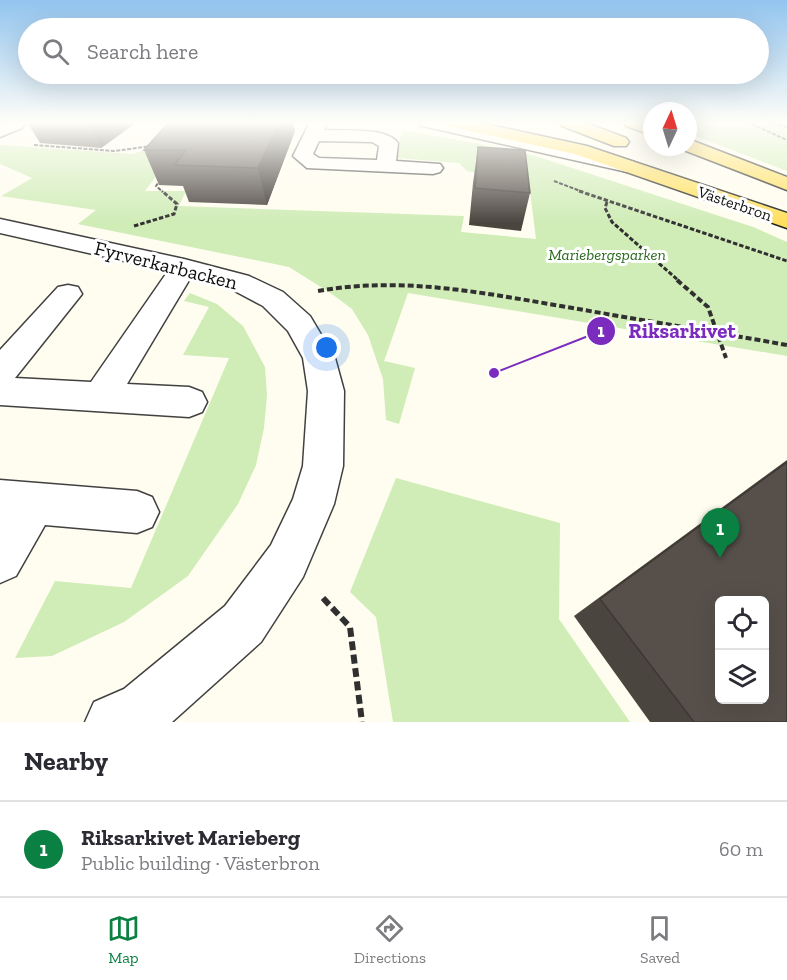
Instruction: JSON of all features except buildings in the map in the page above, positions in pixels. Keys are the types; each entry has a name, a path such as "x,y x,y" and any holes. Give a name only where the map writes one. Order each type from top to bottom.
{"main road":[{"name":"Västerbron","path":"618,156 633,158"},
{"name":"Västerbron","path":"629,156 787,221"},
{"path":"715,156 787,184"},
{"name":"Västerbron","path":"669,160 787,203"}],"street":[{"path":"303,156 314,164 433,168"},
{"path":"386,166 387,156"},
{"path":"620,156 633,158"},
{"name":"Fyrverkarbacken","path":"0,226 184,267 239,282 273,299 298,324 319,358 326,391 323,466 313,504 287,561 243,624 144,709 114,722"},
{"path":"100,397 184,267"},
{"path":"0,372 68,294"},
{"path":"0,391 189,402"},
{"path":"0,560 17,503 136,512"}],"path":[{"path":"131,228 137,224 174,214 177,204 156,186 167,172"},
{"path":"552,180 607,202 787,261"},
{"path":"607,202 605,208 612,222 708,307 726,358"},
{"path":"318,291 368,283 416,283 787,345"},
{"path":"323,598 350,627 362,722"}],"green space":[{"name":"Mariebergsparken","path":"0,156 172,156 145,191 186,191 179,206 464,216 461,232 536,239 529,183 467,171 459,163 397,158 397,156 533,156 753,227 787,242 787,356 408,293 384,361 415,368 399,424 386,420 383,379 368,335 352,309 289,267 78,224 96,210 1,196 32,178 0,164"},
{"path":"747,156 787,156 787,171"},
{"path":"190,293 217,304 243,326 265,367 267,395 264,428 256,465 238,504 188,576 124,622 52,656 15,658 55,581 131,588 229,358 183,355 209,307 184,301"},
{"path":"396,478 560,523 559,619 630,722 393,722 376,617 350,592"}],"place":[{"name":"Riksarkivet","path":"494,373"},
{"name":"Riksarkivet Marieberg","path":"720,558"}]}
